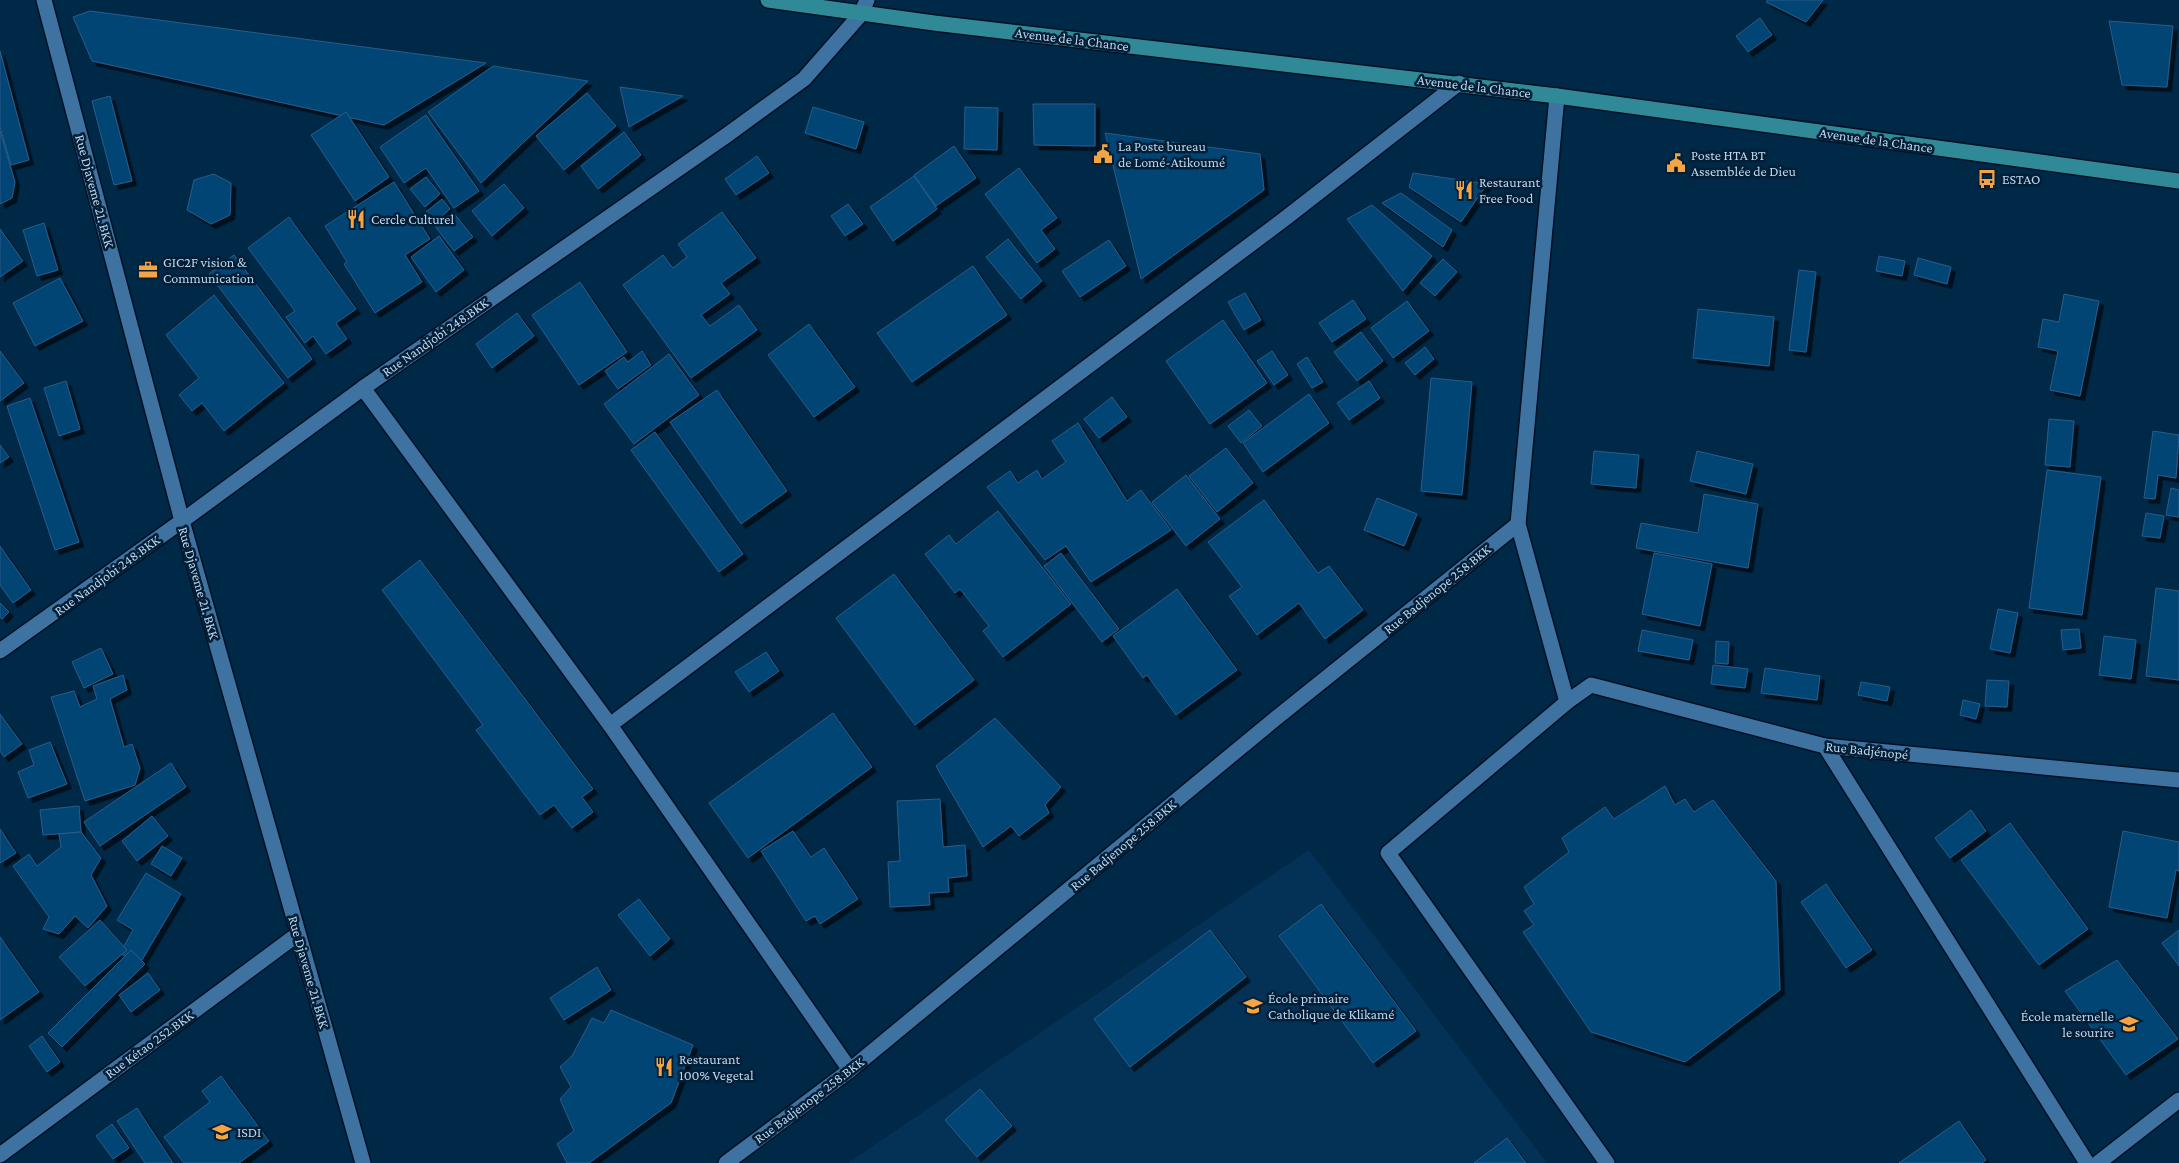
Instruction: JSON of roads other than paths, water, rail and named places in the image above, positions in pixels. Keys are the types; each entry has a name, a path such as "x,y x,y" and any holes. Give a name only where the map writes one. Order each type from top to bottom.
{"main road":[{"name":"Avenue de la Chance","path":"768,0 861,14 1459,83 2179,181"}],"street":[{"name":"Rue Djaveme 21. BKK","path":"44,0 182,521 362,1163"},
{"name":"Rue Nandjobi 248.BKK","path":"0,651 182,521 363,388 804,80 861,14 867,0"},
{"path":"610,725 1288,217 1459,83"},
{"path":"1557,96 1518,524 1567,702"},
{"path":"363,388 610,725 850,1070"},
{"name":"Rue Badjenope 258.BKK","path":"726,1163 850,1070 1275,719 1518,524"},
{"name":"Rue Badjénopé","path":"1607,1163 1388,853 1567,702 1591,685 1825,746 2179,780"},
{"path":"1825,746 2087,1163"},
{"name":"Rue Kétao 252.BKK","path":"0,1155 298,934"},
{"path":"2098,1163 2179,1100"}],"place":[{"name":"La Poste bureau de Lomé-Atikoumé","path":"1103,154"},
{"name":"Poste HTA BT Assemblée de Dieu","path":"1676,163"},
{"name":"ESTAO","path":"1987,179"},
{"name":"Restaurant Free Food","path":"1464,190"},
{"name":"Cercle Culturel","path":"356,219"},
{"name":"GIC2F vision & Communication","path":"148,270"},
{"name":"École primaire Catholique de Klikamé","path":"1253,1006"},
{"name":"École maternelle le sourire","path":"2129,1024"},
{"name":"Restaurant 100% Vegetal","path":"664,1067"},
{"name":"ISDI","path":"222,1132"}]}
